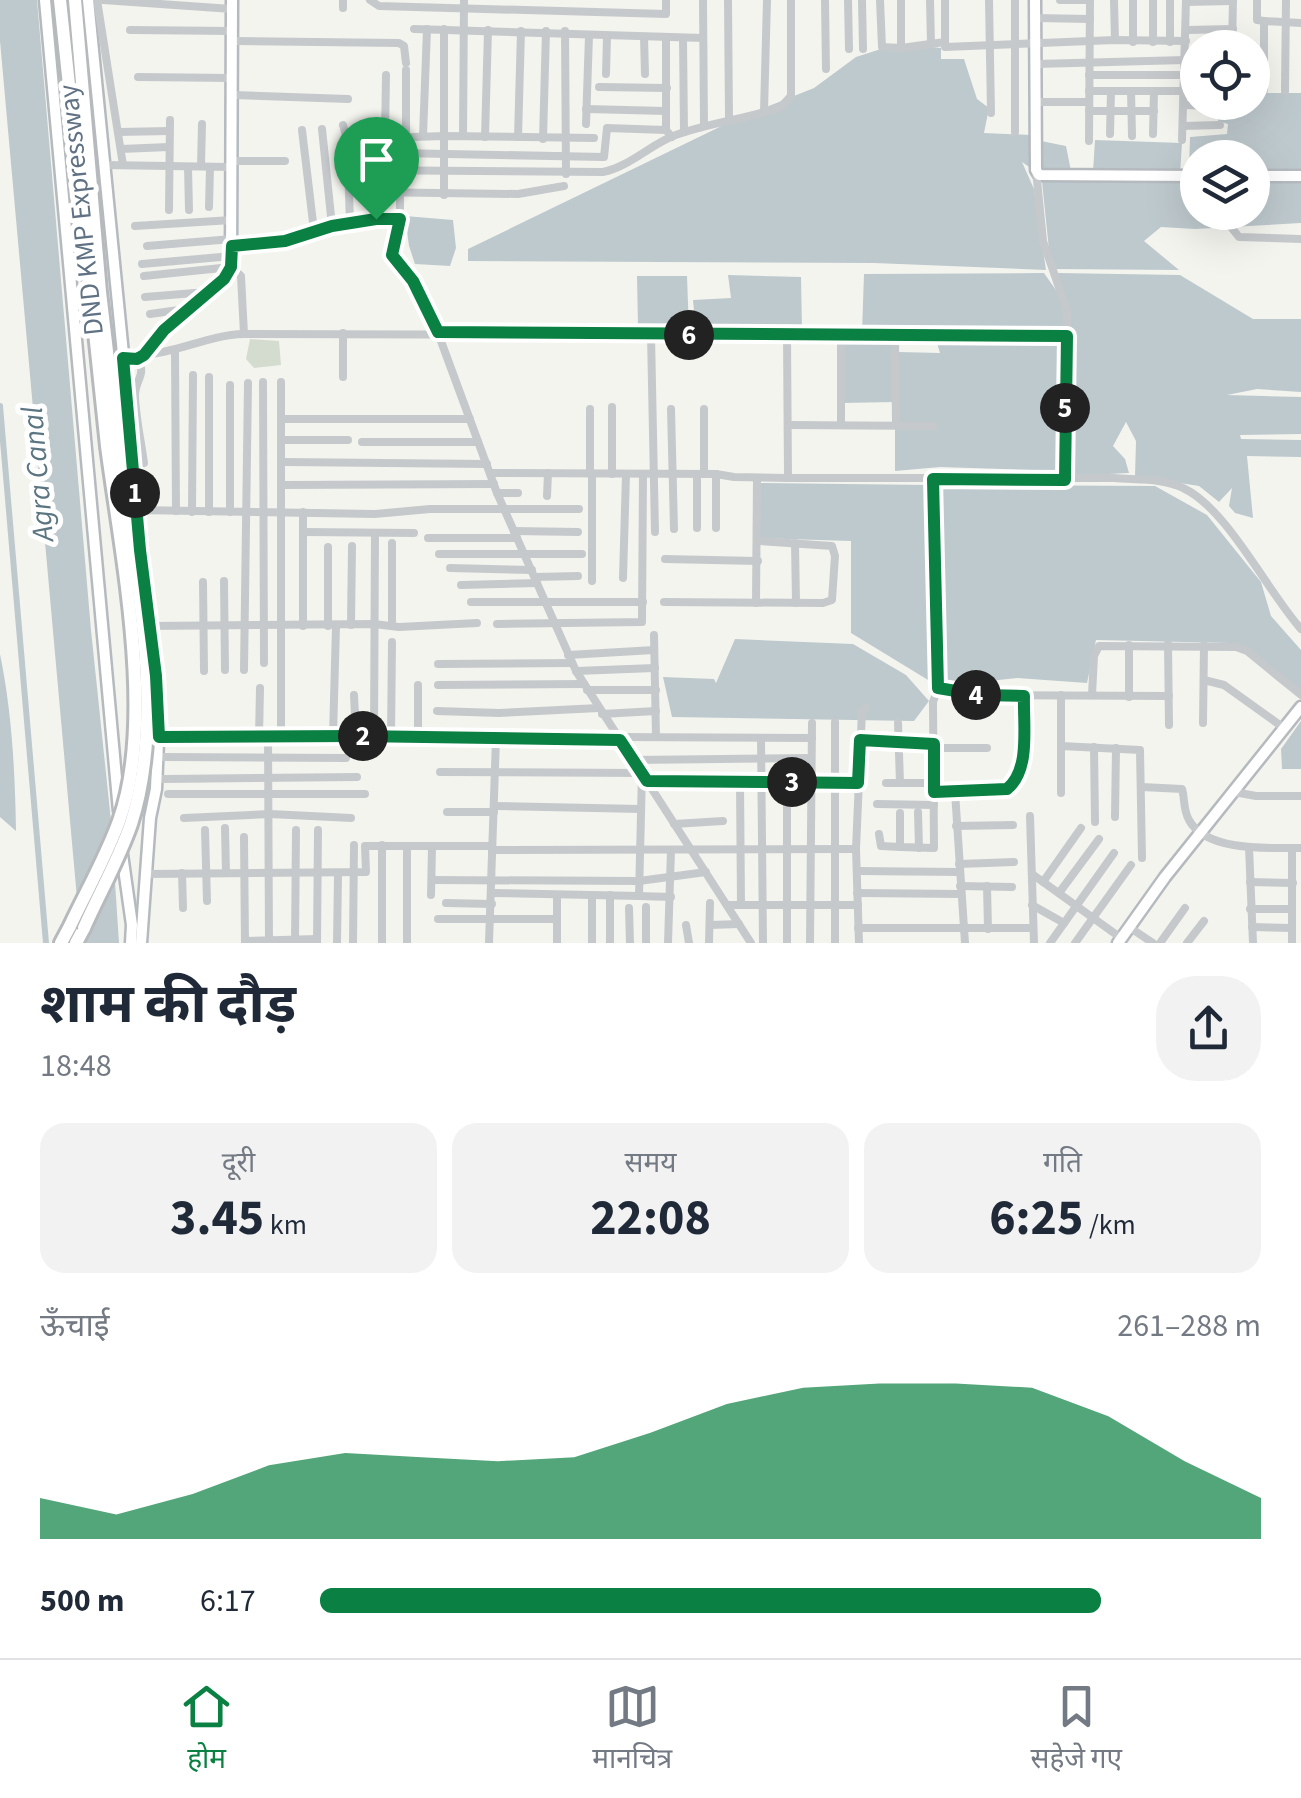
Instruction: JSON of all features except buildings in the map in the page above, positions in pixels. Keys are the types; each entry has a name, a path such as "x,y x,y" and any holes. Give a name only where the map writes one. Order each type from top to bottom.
{"highway":[{"name":"DND KMP Expressway","path":"60,0 113,446 144,648 147,736 131,824 76,943"},
{"name":"DND KMP Expressway","path":"62,943 120,820 134,750 136,706 74,0"}],"street":[{"path":"46,0 123,865 132,925 127,943 140,943 159,737 156,676 136,510 135,389 143,367 141,357"},
{"path":"88,0 123,358 138,461"},
{"path":"123,165 100,0 232,5 232,252 224,279 186,309 141,357"},
{"path":"370,0 379,6 464,4 666,14 666,0"},
{"path":"525,0 525,10"},
{"path":"703,0 704,126"},
{"path":"728,0 729,119"},
{"path":"764,111 767,0"},
{"path":"348,152 604,157 607,128 684,132 786,105 791,96 791,0"},
{"path":"824,0 826,70"},
{"path":"848,0 849,49"},
{"path":"862,0 864,49"},
{"path":"880,0 882,47 945,42"},
{"path":"901,0 901,48"},
{"path":"930,0 931,44"},
{"path":"945,0 945,47 1115,40 1180,42"},
{"path":"988,0 991,113"},
{"path":"1015,0 1015,132"},
{"path":"1035,0 1036,170 1043,242 1066,302 1065,480"},
{"path":"1060,0 1090,0 1089,141"},
{"path":"1114,0 1115,40"},
{"path":"1133,42 1134,0"},
{"path":"1153,0 1153,42"},
{"path":"1170,0 1170,42"},
{"path":"1232,0 1233,29 1186,30 1186,1 1232,0"},
{"path":"1257,0 1256,20 1301,22"},
{"path":"1285,91 1286,0"},
{"path":"463,136 464,4"},
{"path":"1036,18 1090,19"},
{"path":"1264,21 1264,30"},
{"path":"414,29 703,38"},
{"path":"423,136 427,29"},
{"path":"444,29 444,195"},
{"path":"130,30 399,43 404,46 406,66 406,136"},
{"path":"486,137 488,30"},
{"path":"518,138 521,31"},
{"path":"543,139 546,31"},
{"path":"566,31 566,174"},
{"path":"586,124 589,36"},
{"path":"606,74 607,36"},
{"path":"644,37 645,74"},
{"path":"666,37 669,133"},
{"path":"683,38 684,132"},
{"path":"1036,64 1180,56"},
{"path":"1089,75 1180,73"},
{"path":"385,136 386,74"},
{"path":"138,77 232,78"},
{"path":"599,86 667,88"},
{"path":"1153,134 1154,90"},
{"path":"1089,91 1180,90"},
{"path":"1110,134 1111,91"},
{"path":"1131,91 1132,136"},
{"path":"233,95 348,99"},
{"path":"1036,102 1154,111"},
{"path":"586,108 666,111"},
{"path":"169,210 170,120"},
{"path":"1182,140 1183,120"},
{"path":"202,124 208,206"},
{"path":"1183,126 1220,125"},
{"path":"343,126 347,138 350,222"},
{"path":"322,129 332,226"},
{"path":"302,130 314,231"},
{"path":"118,132 170,132"},
{"path":"348,170 566,174 614,170 669,133"},
{"path":"347,138 594,138"},
{"path":"121,149 169,147"},
{"path":"104,164 205,167 286,161"},
{"path":"188,166 188,210"},
{"path":"1036,170 1039,175 1180,176"},
{"path":"1270,176 1301,176"},
{"path":"365,192 518,194 564,186"},
{"path":"400,193 400,219 392,255 413,281 438,332 496,489 572,663 751,943"},
{"path":"144,276 332,226 400,219"},
{"path":"135,226 232,220"},
{"path":"1233,230 1239,237 1301,238"},
{"path":"147,246 232,252"},
{"path":"142,264 232,252"},
{"path":"232,252 241,276 244,334"},
{"path":"146,297 207,292"},
{"path":"150,314 186,309"},
{"path":"343,333 343,377"},
{"path":"123,358 176,352 210,338 244,334 1067,336"},
{"path":"650,335 655,532"},
{"path":"788,336 788,478"},
{"path":"841,336 841,425"},
{"path":"895,336 896,425"},
{"path":"176,352 176,512"},
{"path":"192,512 193,375"},
{"path":"209,377 210,512"},
{"path":"264,382 264,663"},
{"path":"281,382 281,736"},
{"path":"244,670 248,383"},
{"path":"230,385 230,512"},
{"path":"612,407 612,474"},
{"path":"671,408 674,529"},
{"path":"697,528 704,409"},
{"path":"590,410 592,581"},
{"path":"282,419 470,419"},
{"path":"788,425 934,426"},
{"path":"282,440 348,440"},
{"path":"362,442 478,442"},
{"path":"86,463 138,461"},
{"path":"283,462 370,462 548,474 1114,478 1161,482 1184,488 1215,512 1301,629"},
{"path":"547,496 548,474"},
{"path":"623,578 626,474"},
{"path":"497,624 642,622 642,474"},
{"path":"716,474 716,528"},
{"path":"756,478 756,603"},
{"path":"879,834 882,846 934,847 937,695 933,479"},
{"path":"283,485 385,485 518,492"},
{"path":"136,510 579,509"},
{"path":"303,512 303,626"},
{"path":"304,532 414,532"},
{"path":"428,538 578,532"},
{"path":"374,736 375,533"},
{"path":"664,602 832,600 835,556 830,544 758,541"},
{"path":"796,542 796,603"},
{"path":"392,543 392,626"},
{"path":"351,624 352,546"},
{"path":"328,547 334,736"},
{"path":"439,554 582,554"},
{"path":"665,559 758,561"},
{"path":"450,568 578,576"},
{"path":"461,585 535,576"},
{"path":"224,581 225,670"},
{"path":"203,582 204,671"},
{"path":"471,602 643,602"},
{"path":"150,626 477,623"},
{"path":"654,635 656,737"},
{"path":"391,737 392,642"},
{"path":"1168,644 1169,725"},
{"path":"1092,695 1096,648 1168,644 1236,646 1301,696"},
{"path":"1128,697 1129,645"},
{"path":"1203,723 1204,645"},
{"path":"572,663 654,650"},
{"path":"438,664 572,663 655,668"},
{"path":"1204,680 1224,685 1284,728"},
{"path":"418,685 418,737"},
{"path":"438,685 656,690"},
{"path":"260,688 269,778 269,941"},
{"path":"937,695 1169,696"},
{"path":"354,696 356,736"},
{"path":"886,783 955,792 1007,789 1022,764 1024,696"},
{"path":"1061,793 1062,696"},
{"path":"1032,874 1119,941 1301,707"},
{"path":"859,943 856,850 860,740 862,712 866,708"},
{"path":"437,711 656,711"},
{"path":"835,722 835,943"},
{"path":"810,943 812,723"},
{"path":"898,723 900,783"},
{"path":"159,737 812,738"},
{"path":"490,943 496,738"},
{"path":"761,738 763,943 787,940 787,782"},
{"path":"860,740 987,748"},
{"path":"1061,746 1140,750 1142,858"},
{"path":"1094,747 1094,822"},
{"path":"1115,817 1116,748"},
{"path":"162,757 346,758"},
{"path":"634,760 811,758"},
{"path":"440,772 858,783"},
{"path":"639,896 644,777"},
{"path":"163,779 357,778"},
{"path":"740,782 742,905"},
{"path":"1142,787 1182,789 1187,818 1201,834 1249,848 1296,848 1292,943"},
{"path":"955,792 965,943"},
{"path":"1234,792 1301,796"},
{"path":"168,794 365,794"},
{"path":"877,804 934,805"},
{"path":"447,812 641,809"},
{"path":"918,812 919,848"},
{"path":"900,813 900,847"},
{"path":"184,818 270,814 351,818"},
{"path":"1030,816 1034,943"},
{"path":"674,824 723,821"},
{"path":"956,826 1013,824"},
{"path":"224,828 226,873"},
{"path":"1042,882 1080,828"},
{"path":"206,830 206,901"},
{"path":"294,941 296,830"},
{"path":"244,837 245,942 318,941 318,830"},
{"path":"1059,894 1099,840"},
{"path":"354,845 354,943"},
{"path":"146,874 366,872 366,846 856,850"},
{"path":"382,846 382,943"},
{"path":"407,848 407,943"},
{"path":"432,848 432,894"},
{"path":"1249,848 1253,943"},
{"path":"668,943 670,850"},
{"path":"1050,943 1114,853"},
{"path":"857,871 1014,862"},
{"path":"1075,943 1131,865"},
{"path":"432,880 639,881 706,872"},
{"path":"182,873 184,908"},
{"path":"336,943 338,874"},
{"path":"1250,882 1293,882"},
{"path":"987,886 988,929"},
{"path":"858,893 1012,887"},
{"path":"492,894 671,898"},
{"path":"557,895 557,943"},
{"path":"592,895 592,943"},
{"path":"610,895 610,943"},
{"path":"446,902 492,904"},
{"path":"710,904 710,943"},
{"path":"726,904 858,905"},
{"path":"1032,905 1064,923"},
{"path":"646,907 646,943"},
{"path":"629,908 630,943"},
{"path":"1130,927 1156,943 1185,908"},
{"path":"1250,910 1295,918"},
{"path":"1252,927 1295,918"},
{"path":"438,919 557,920"},
{"path":"1186,943 1204,921"},
{"path":"710,925 738,924"},
{"path":"686,925 688,943"},
{"path":"858,928 1033,928"}],"shaded area":[{"path":"0,0 37,0 119,943 81,943 0,41"},
{"path":"884,48 941,48 941,59 964,59 977,99 989,108 984,133 1031,135 1032,169 1022,162 1034,189 1046,270 874,263 468,261 468,249 734,120 814,88 856,57"},
{"path":"1270,93 1301,93 1301,172 1270,172 1270,140 1190,140 1227,134 1228,124 1218,121 1270,120"},
{"path":"1036,140 1066,146 1071,171 1039,169"},
{"path":"1095,140 1180,143 1180,175 1093,172"},
{"path":"1041,172 1180,179 1180,228 1161,227 1144,241 1179,270 1051,269"},
{"path":"1270,179 1301,179 1301,223 1270,225"},
{"path":"405,216 453,220 456,248 450,266 415,264"},
{"path":"1044,273 1060,296 1058,273 1180,275 1253,319 1301,319 1301,392 1257,389 1227,395 1301,397 1301,434 1240,435 1241,439 1301,440 1301,457 1247,456 1253,518 1235,513 1229,506 1232,488 1219,502 1199,486 1135,476 1136,441 1126,422 1113,446 1125,459 1129,473 1067,476 1064,331 955,333 1059,341 1063,471 940,467 895,471 895,402 842,403 845,338 895,339 899,352 940,353 934,333 862,332 864,274"},
{"path":"728,275 801,277 802,329 696,331 693,300 731,298"},
{"path":"637,276 687,276 689,330 638,328"},
{"path":"250,339 279,341 281,365 254,368 246,359"},
{"path":"760,483 929,485 933,683 851,633 851,541 757,538"},
{"path":"940,485 1155,486 1207,515 1261,582 1271,616 1301,650 1301,692 1256,655 1229,643 1096,640 1087,683 1017,678 944,686"},
{"path":"735,639 853,644 906,675 929,701 914,721 672,717 663,677 714,679 716,683"},
{"path":"0,654 12,742 16,831 0,817"},
{"path":"1301,721 1301,769 1282,769 1281,749"}],"waterway":[{"name":"Agra Canal","path":"0,406 46,943"}],"route":[{"path":"376,219 400,219 392,255 413,281 438,332 1067,336 1065,480 933,479 938,688 964,694 1024,696 1022,764 1012,786 934,792 934,744 860,740 858,783 647,781 620,740 159,737 123,358 144,355 186,309 224,279 230,272 232,246 285,241 332,226 376,219"}]}
